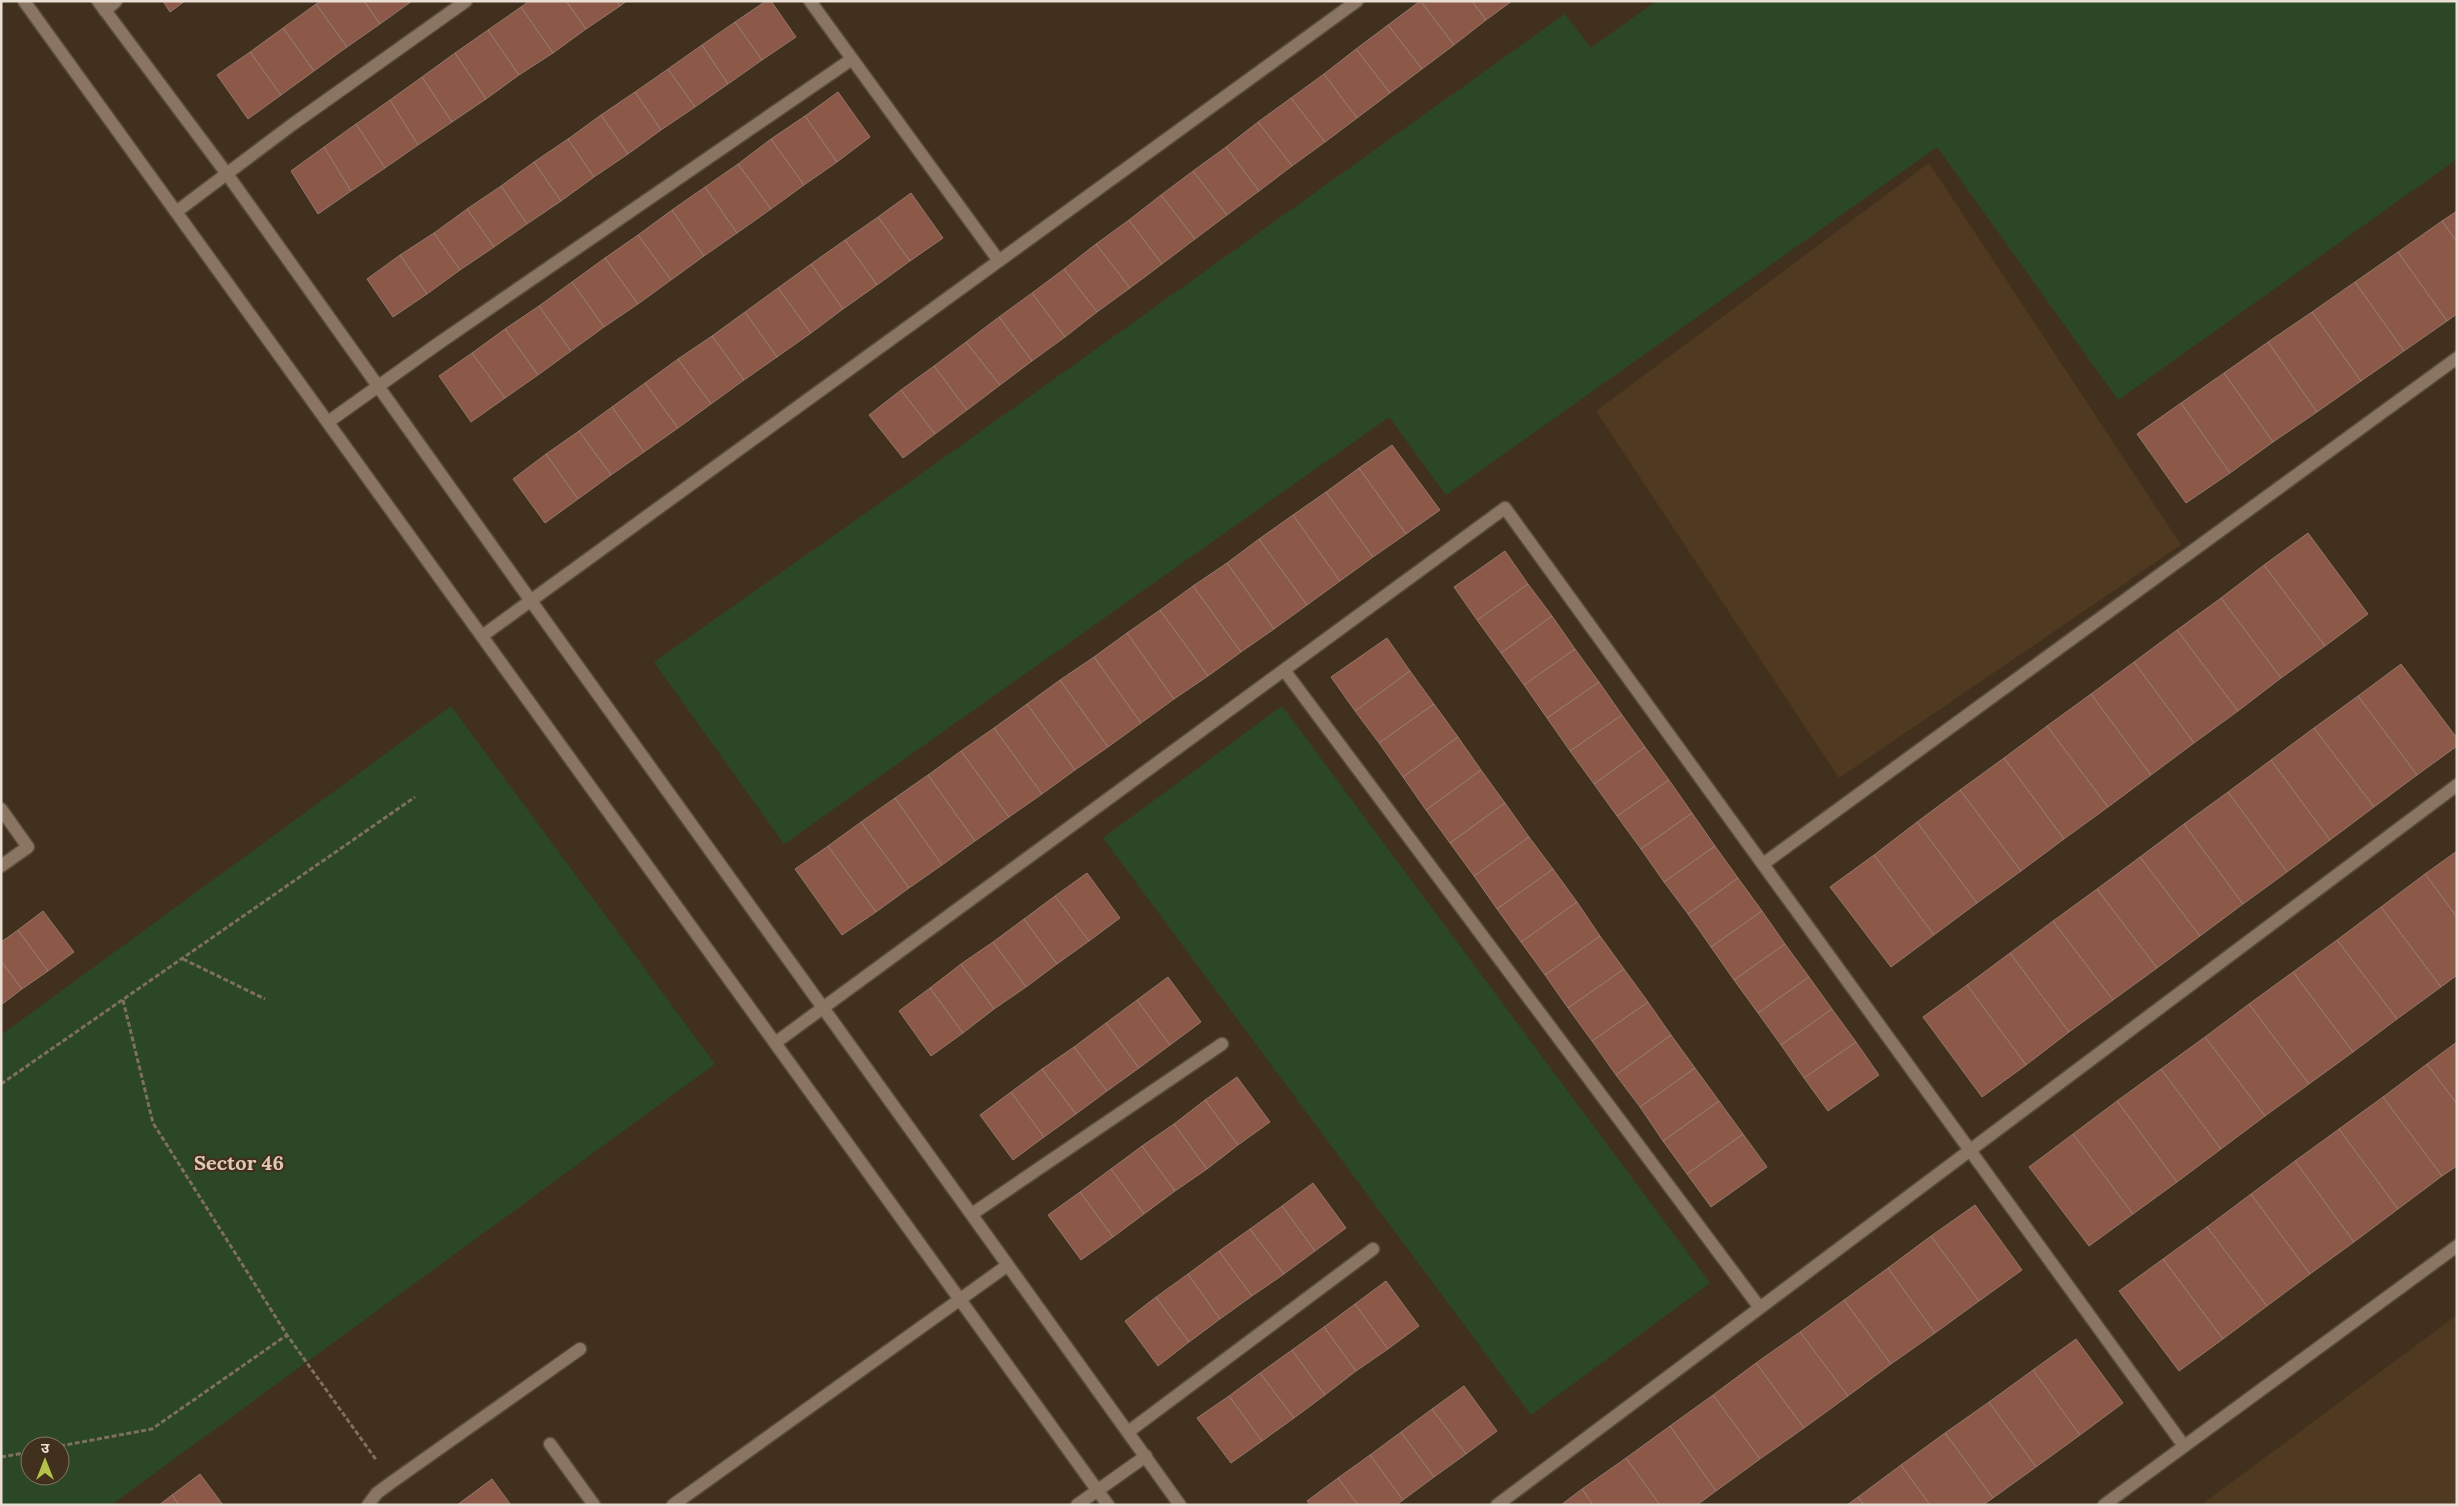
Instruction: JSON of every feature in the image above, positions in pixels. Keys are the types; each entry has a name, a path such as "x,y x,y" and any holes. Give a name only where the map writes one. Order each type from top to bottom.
{"street":[{"path":"24,1 1108,1505"},
{"path":"116,1 102,6 227,174 1180,1505"},
{"path":"176,212 293,124 466,1"},
{"path":"810,1 999,261"},
{"path":"482,636 1357,1"},
{"path":"328,422 377,386 852,59"},
{"path":"1763,864 2457,358"},
{"path":"775,1043 1505,508 2184,1446"},
{"path":"1284,670 1760,1308"},
{"path":"1497,1505 2457,785"},
{"path":"1,810 28,847 1,866"},
{"path":"972,1214 1222,1044"},
{"path":"2104,1505 2457,1246"},
{"path":"1128,1432 1373,1250"},
{"path":"673,1505 1008,1265"},
{"path":"368,1505 377,1493 580,1349"},
{"path":"550,1444 594,1505"},
{"path":"1077,1505 1146,1456"}],"path":[{"path":"1,1084 415,798"},
{"path":"182,959 265,999"},
{"path":"123,1000 153,1123 287,1335 392,1482"},
{"path":"70,1444 152,1430 287,1335"},
{"path":"1,1457 20,1454"}],"shaded area":[{"path":"1929,163 2181,545 1839,778 1596,411"},
{"path":"2457,1315 2457,1505 2201,1505"}],"green space":[{"path":"1656,1 2457,1 2457,159 2118,400 1937,147 1446,495 1389,417 784,844 654,662 914,479 1565,14 1591,48"},
{"path":"451,706 715,1064 111,1505 1,1505 1,1035"},
{"path":"1282,706 1710,1283 1531,1415 1103,838"}],"building":[{"path":"163,1 185,1 170,12"},
{"path":"321,1 364,1 380,24 347,47 316,4"},
{"path":"364,1 412,1 380,24"},
{"path":"529,1 566,1 586,29 553,53 521,7"},
{"path":"566,1 616,1 620,6 586,29"},
{"path":"616,1 627,1 620,6"},
{"path":"766,1 771,1 796,37 762,60 735,22"},
{"path":"1420,1 1454,45 1422,69 1388,25"},
{"path":"1421,1 1472,1 1486,20 1454,45"},
{"path":"1472,1 1512,1 1486,20"},
{"path":"316,4 347,47 314,71 283,28"},
{"path":"521,7 553,53 519,75 488,30"},
{"path":"735,22 762,60 728,84 702,45"},
{"path":"1388,25 1422,69 1390,93 1356,49"},
{"path":"283,28 314,71 281,95 250,52"},
{"path":"488,30 519,75 486,99 455,53"},
{"path":"702,45 728,84 695,107 668,69"},
{"path":"1356,49 1390,93 1357,118 1324,74"},
{"path":"250,52 281,95 248,119 217,75"},
{"path":"455,53 486,99 452,122 422,77"},
{"path":"668,69 695,107 661,130 635,92"},
{"path":"1324,74 1357,118 1325,142 1291,98"},
{"path":"422,77 452,122 418,145 390,100"},
{"path":"635,92 661,130 628,154 601,115"},
{"path":"838,92 870,137 837,162 805,116"},
{"path":"1291,98 1325,142 1292,166 1258,122"},
{"path":"390,100 418,145 385,168 356,124"},
{"path":"601,115 628,154 594,177 568,139"},
{"path":"805,116 837,162 804,185 771,139"},
{"path":"1258,122 1292,166 1259,191 1226,147"},
{"path":"356,124 385,168 351,191 324,147"},
{"path":"568,139 594,177 561,201 534,162"},
{"path":"771,139 804,185 771,209 738,164"},
{"path":"324,147 351,191 318,214 291,171"},
{"path":"1226,147 1259,191 1227,215 1193,171"},
{"path":"534,162 561,201 527,224 501,186"},
{"path":"738,164 771,209 737,233 705,187"},
{"path":"1193,171 1227,215 1195,239 1161,195"},
{"path":"501,186 527,224 494,247 467,209"},
{"path":"705,187 737,233 704,256 672,210"},
{"path":"911,193 943,238 910,261 878,217"},
{"path":"1161,195 1195,239 1162,264 1129,220"},
{"path":"467,209 494,247 460,270 434,233"},
{"path":"672,210 704,256 671,280 638,235"},
{"path":"2457,211 2457,242 2442,221"},
{"path":"878,217 910,261 877,285 845,240"},
{"path":"1129,220 1162,264 1130,288 1096,244"},
{"path":"2442,221 2457,242 2457,314 2447,321 2398,252"},
{"path":"434,233 460,270 427,294 400,255"},
{"path":"638,235 671,280 638,304 605,258"},
{"path":"845,240 877,285 843,309 811,264"},
{"path":"1096,244 1130,288 1097,312 1064,269"},
{"path":"2398,252 2447,321 2404,351 2355,282"},
{"path":"400,255 427,294 393,317 367,279"},
{"path":"605,258 638,304 604,327 572,282"},
{"path":"811,264 843,309 811,333 778,288"},
{"path":"1064,269 1097,312 1065,337 1032,293"},
{"path":"572,282 604,327 571,351 539,306"},
{"path":"2355,282 2404,351 2361,381 2312,312"},
{"path":"778,288 811,333 777,357 745,312"},
{"path":"1032,293 1065,337 1032,361 999,317"},
{"path":"539,306 571,351 538,375 505,329"},
{"path":"745,312 777,357 744,380 712,336"},
{"path":"2312,312 2361,381 2317,412 2268,342"},
{"path":"999,317 1032,361 1000,385 966,342"},
{"path":"505,329 538,375 505,398 472,353"},
{"path":"712,336 744,380 711,404 678,359"},
{"path":"966,342 1000,385 967,410 934,366"},
{"path":"2268,342 2317,412 2273,442 2224,373"},
{"path":"472,353 505,398 471,422 439,376"},
{"path":"678,359 711,404 678,428 645,383"},
{"path":"934,366 967,410 935,434 901,390"},
{"path":"2224,373 2273,442 2230,473 2181,403"},
{"path":"645,383 678,428 644,452 612,407"},
{"path":"901,390 935,434 903,458 869,415"},
{"path":"2181,403 2230,473 2186,503 2137,434"},
{"path":"612,407 644,452 611,475 579,431"},
{"path":"579,431 611,475 578,499 546,454"},
{"path":"1392,445 1440,510 1406,534 1359,468"},
{"path":"546,454 578,499 545,523 513,479"},
{"path":"1359,468 1406,534 1373,557 1326,492"},
{"path":"1326,492 1373,557 1340,581 1293,515"},
{"path":"1293,515 1340,581 1307,605 1259,539"},
{"path":"2308,533 2368,614 2325,646 2264,565"},
{"path":"1259,539 1307,605 1274,629 1227,563"},
{"path":"1505,551 1528,584 1477,620 1454,587"},
{"path":"1227,563 1274,629 1241,652 1193,586"},
{"path":"2264,565 2325,646 2281,678 2221,598"},
{"path":"1528,584 1552,616 1501,653 1477,620"},
{"path":"1193,586 1241,652 1208,676 1160,610"},
{"path":"2221,598 2281,678 2238,711 2177,630"},
{"path":"1160,610 1208,676 1174,699 1127,633"},
{"path":"1552,616 1575,649 1524,685 1501,653"},
{"path":"2177,630 2238,711 2194,743 2134,662"},
{"path":"1127,633 1174,699 1141,723 1094,657"},
{"path":"1387,638 1410,671 1355,711 1331,677"},
{"path":"1575,649 1599,682 1547,718 1524,685"},
{"path":"1094,657 1141,723 1108,747 1060,680"},
{"path":"2134,662 2194,743 2151,775 2091,694"},
{"path":"2401,664 2457,738 2457,746 2417,775 2358,696"},
{"path":"1410,671 1434,704 1379,743 1355,711"},
{"path":"1060,680 1108,747 1075,770 1027,704"},
{"path":"1599,682 1622,715 1570,751 1547,718"},
{"path":"2091,694 2151,775 2108,807 2047,726"},
{"path":"2358,696 2417,775 2374,807 2314,728"},
{"path":"1027,704 1075,770 1042,794 994,728"},
{"path":"1434,704 1458,737 1403,777 1379,743"},
{"path":"1622,715 1645,747 1594,784 1570,751"},
{"path":"2047,726 2108,807 2064,839 2004,758"},
{"path":"994,728 1042,794 1009,817 961,751"},
{"path":"2314,728 2374,807 2330,840 2271,760"},
{"path":"1458,737 1481,770 1426,810 1403,777"},
{"path":"1645,747 1669,780 1617,816 1594,784"},
{"path":"961,751 1009,817 975,841 928,775"},
{"path":"2004,758 2064,839 2021,871 1960,790"},
{"path":"2271,760 2330,840 2287,872 2228,792"},
{"path":"1481,770 1505,803 1450,843 1426,810"},
{"path":"928,775 975,841 942,865 895,798"},
{"path":"1669,780 1692,813 1641,849 1617,816"},
{"path":"1960,790 2021,871 1977,903 1917,822"},
{"path":"2228,792 2287,872 2243,904 2184,824"},
{"path":"895,798 942,865 909,888 861,822"},
{"path":"1505,803 1529,837 1474,876 1450,843"},
{"path":"1692,813 1715,846 1664,882 1641,849"},
{"path":"861,822 909,888 876,912 828,846"},
{"path":"1917,822 1977,903 1934,935 1874,855"},
{"path":"2184,824 2243,904 2200,936 2140,857"},
{"path":"1529,837 1553,869 1497,909 1474,876"},
{"path":"828,846 876,912 842,935 795,869"},
{"path":"1715,846 1738,878 1688,914 1664,882"},
{"path":"2457,851 2457,917 2425,874"},
{"path":"1874,855 1934,935 1891,967 1830,887"},
{"path":"2140,857 2200,936 2157,968 2097,889"},
{"path":"1553,869 1577,902 1521,942 1497,909"},
{"path":"1087,873 1120,918 1089,941 1055,896"},
{"path":"2425,874 2457,917 2457,975 2441,987 2381,907"},
{"path":"1738,878 1762,911 1711,947 1688,914"},
{"path":"2097,889 2157,968 2113,1000 2053,921"},
{"path":"1055,896 1089,941 1057,964 1024,919"},
{"path":"1577,902 1600,936 1545,975 1521,942"},
{"path":"2381,907 2441,987 2397,1019 2337,940"},
{"path":"43,911 74,952 48,971 18,930"},
{"path":"1762,911 1785,944 1734,980 1711,947"},
{"path":"1024,919 1057,964 1026,987 993,942"},
{"path":"2053,921 2113,1000 2069,1032 2010,953"},
{"path":"18,930 48,971 22,989 1,961 1,942"},
{"path":"1600,936 1624,969 1568,1008 1545,975"},
{"path":"2337,940 2397,1019 2353,1052 2293,972"},
{"path":"993,942 1026,987 994,1009 961,964"},
{"path":"1785,944 1809,977 1758,1013 1734,980"},
{"path":"2010,953 2069,1032 2026,1065 1967,985"},
{"path":"1,961 22,989 1,1005"},
{"path":"961,964 994,1009 963,1033 930,988"},
{"path":"1624,969 1648,1002 1592,1041 1568,1008"},
{"path":"2293,972 2353,1052 2309,1084 2249,1004"},
{"path":"1168,977 1201,1022 1170,1045 1137,1000"},
{"path":"1809,977 1832,1009 1781,1045 1758,1013"},
{"path":"1967,985 2026,1065 1982,1097 1923,1017"},
{"path":"930,988 963,1033 931,1056 899,1011"},
{"path":"1137,1000 1170,1045 1139,1068 1106,1023"},
{"path":"1648,1002 1671,1035 1616,1075 1592,1041"},
{"path":"2249,1004 2309,1084 2265,1116 2205,1037"},
{"path":"1832,1009 1856,1042 1804,1078 1781,1045"},
{"path":"1106,1023 1139,1068 1107,1091 1074,1047"},
{"path":"1671,1035 1695,1068 1640,1107 1616,1075"},
{"path":"2205,1037 2265,1116 2221,1149 2161,1069"},
{"path":"1856,1042 1879,1075 1828,1111 1804,1078"},
{"path":"2457,1042 2457,1104 2427,1064"},
{"path":"1074,1047 1107,1091 1076,1114 1042,1069"},
{"path":"2427,1064 2457,1104 2457,1166 2442,1176 2383,1097"},
{"path":"1695,1068 1719,1101 1663,1141 1640,1107"},
{"path":"1042,1069 1076,1114 1044,1137 1011,1092"},
{"path":"2161,1069 2221,1149 2177,1182 2117,1101"},
{"path":"1237,1077 1270,1122 1238,1145 1205,1100"},
{"path":"1011,1092 1044,1137 1013,1160 980,1115"},
{"path":"2383,1097 2442,1176 2398,1209 2339,1129"},
{"path":"1205,1100 1238,1145 1207,1169 1174,1124"},
{"path":"1719,1101 1743,1134 1687,1174 1663,1141"},
{"path":"2117,1101 2177,1182 2133,1214 2073,1134"},
{"path":"1174,1124 1207,1169 1175,1191 1142,1146"},
{"path":"2339,1129 2398,1209 2354,1242 2295,1161"},
{"path":"1743,1134 1767,1167 1711,1207 1687,1174"},
{"path":"2073,1134 2133,1214 2089,1246 2029,1167"},
{"path":"1142,1146 1175,1191 1144,1214 1111,1169"},
{"path":"2295,1161 2354,1242 2310,1274 2251,1194"},
{"path":"1111,1169 1144,1214 1113,1237 1080,1192"},
{"path":"1313,1183 1346,1228 1315,1251 1282,1206"},
{"path":"1080,1192 1113,1237 1081,1260 1048,1215"},
{"path":"2251,1194 2310,1274 2267,1306 2207,1227"},
{"path":"1975,1205 2022,1270 1979,1301 1931,1236"},
{"path":"1282,1206 1315,1251 1284,1274 1250,1229"},
{"path":"2207,1227 2267,1306 2223,1339 2163,1259"},
{"path":"1250,1229 1284,1274 1252,1296 1219,1251"},
{"path":"1931,1236 1979,1301 1935,1333 1888,1268"},
{"path":"1219,1251 1252,1296 1220,1319 1188,1274"},
{"path":"2163,1259 2223,1339 2179,1371 2119,1291"},
{"path":"1888,1268 1935,1333 1891,1364 1844,1300"},
{"path":"1188,1274 1220,1319 1189,1342 1156,1297"},
{"path":"1386,1281 1419,1326 1388,1349 1355,1304"},
{"path":"1156,1297 1189,1342 1158,1366 1125,1321"},
{"path":"1844,1300 1891,1364 1848,1396 1800,1332"},
{"path":"1355,1304 1388,1349 1356,1371 1324,1327"},
{"path":"1324,1327 1356,1371 1325,1395 1292,1350"},
{"path":"1800,1332 1848,1396 1804,1428 1756,1363"},
{"path":"2076,1339 2123,1403 2080,1435 2033,1370"},
{"path":"1292,1350 1325,1395 1294,1418 1260,1373"},
{"path":"1756,1363 1804,1428 1760,1459 1713,1395"},
{"path":"2033,1370 2080,1435 2036,1467 1989,1402"},
{"path":"1260,1373 1294,1418 1262,1441 1229,1396"},
{"path":"1464,1386 1497,1431 1466,1454 1432,1409"},
{"path":"1713,1395 1760,1459 1716,1491 1670,1426"},
{"path":"1229,1396 1262,1441 1231,1463 1197,1418"},
{"path":"1989,1402 2036,1467 1993,1498 1945,1433"},
{"path":"1432,1409 1466,1454 1434,1477 1401,1432"},
{"path":"1670,1426 1716,1491 1697,1505 1660,1505 1626,1458"},
{"path":"1401,1432 1434,1477 1403,1500 1370,1455"},
{"path":"1945,1433 1993,1498 1983,1505 1930,1505 1901,1465"},
{"path":"1370,1455 1403,1500 1396,1505 1358,1505 1338,1478"},
{"path":"1626,1458 1660,1505 1593,1505 1582,1489"},
{"path":"1901,1465 1930,1505 1864,1505 1858,1497"},
{"path":"200,1474 223,1505 179,1505 172,1495"},
{"path":"1338,1478 1358,1505 1310,1505 1307,1501"},
{"path":"492,1479 511,1505 457,1505"},
{"path":"1582,1489 1593,1505 1561,1505"},
{"path":"172,1495 179,1505 159,1505"},
{"path":"1858,1497 1864,1505 1847,1505"}],"district":[{"name":"Sector 46","path":"239,1162"}]}
